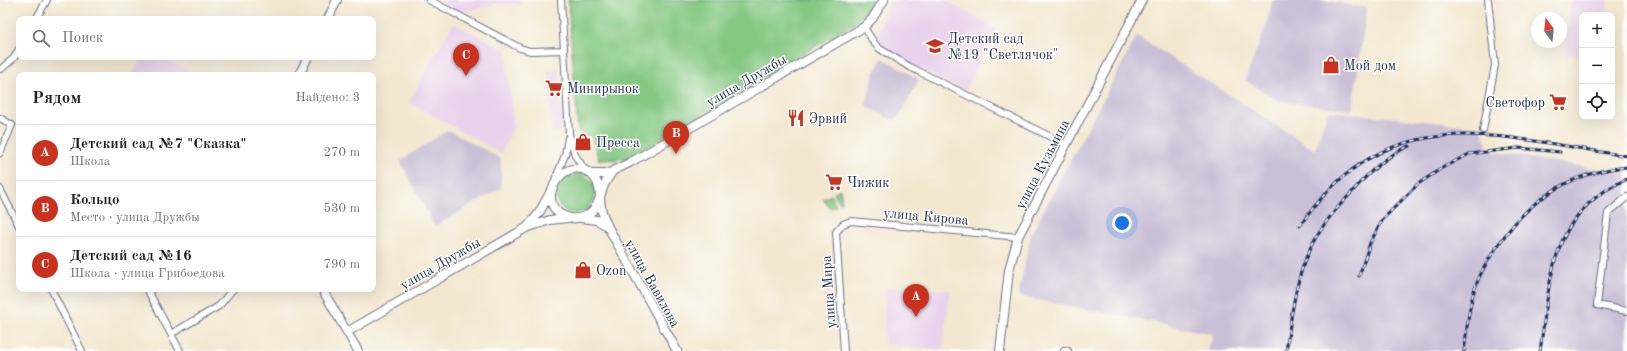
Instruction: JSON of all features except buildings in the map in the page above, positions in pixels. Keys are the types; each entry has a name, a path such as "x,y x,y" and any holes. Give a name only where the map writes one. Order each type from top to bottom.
{"street":[{"path":"329,16 337,0"},
{"path":"430,0 520,48 530,51 564,50"},
{"path":"561,0 569,134 575,155 599,188 600,198"},
{"name":"улица Дружбы","path":"612,172 864,26 872,19 884,0"},
{"name":"улица Кузьмина","path":"1000,351 1009,270 1018,237 1142,0"},
{"path":"1482,130 1495,65 1488,0"},
{"path":"38,16 46,2"},
{"path":"864,26 874,43 880,49 908,66 1067,145"},
{"path":"1,69 14,58 16,54"},
{"path":"300,72 306,60"},
{"path":"0,118 12,125 0,153"},
{"path":"526,228 540,213 551,191 565,154 569,134"},
{"path":"555,180 569,170 575,169 588,173 612,172"},
{"path":"551,191 552,202 558,211 576,218 593,211 612,172"},
{"path":"0,189 16,220"},
{"path":"1627,197 1608,213 1597,305 1627,311"},
{"name":"улица Вавилова","path":"600,198 603,215 608,227 677,351"},
{"path":"526,228 550,220 576,218 597,220 608,227"},
{"name":"улица Кирова","path":"836,232 842,224 851,221 1018,237"},
{"name":"улица Дружбы","path":"347,332 526,228"},
{"name":"улица Мира","path":"836,232 844,351"},
{"path":"52,292 82,351"},
{"path":"149,292 180,351"},
{"path":"171,334 219,306 231,292"},
{"path":"324,292 358,351"}],"shaded area":[{"path":"437,0 521,0 521,5 500,3 460,13"},
{"name":"Детский сад №19 \"Светлячок\"","path":"893,0 945,0 996,29 965,91 893,55 874,37"},
{"path":"1273,0 1320,0 1367,8 1352,110 1279,101 1245,80 1266,26"},
{"path":"1571,0 1608,0 1606,12 1579,12 1579,56 1565,54 1566,48 1567,48"},
{"path":"453,23 506,50 514,127 501,153 409,102"},
{"path":"1137,36 1315,150 1328,111 1481,127 1489,151 1627,174 1627,351 1208,351 1213,334 1018,296 1031,234"},
{"path":"882,58 919,79 900,116 893,120 866,106 874,73"},
{"path":"140,60 168,60 190,72 134,72"},
{"path":"560,70 564,131 552,132 548,71"},
{"path":"448,130 501,159 501,188 435,226 400,161"},
{"path":"885,287 950,290 943,349 884,345"}],"green space":[{"path":"568,0 872,0 861,18 855,23 627,159 599,160 591,135 583,135 578,130"},
{"path":"579,173 586,176 592,182 595,193 594,201 586,210 579,213 571,213 564,210 556,201 555,189 558,182 567,174"},
{"path":"840,189 842,202 840,203 834,193"},
{"path":"831,195 836,206 830,208 823,199"}],"railway":[{"path":"1300,226 1334,185 1370,158 1408,142 1448,136 1490,136 1533,141 1627,156"},
{"path":"1286,351 1299,278 1309,250 1316,237 1333,213 1371,172 1385,160 1409,146"},
{"path":"1359,276 1370,243 1383,219 1418,184 1442,168 1469,154 1518,148 1560,152"},
{"path":"1464,351 1471,303 1477,281 1490,258 1513,225 1526,212 1555,189 1588,174 1627,167"},
{"path":"1540,351 1552,273 1558,250 1568,229 1582,210 1601,193 1627,179"}],"place":[{"name":"Детский сад №19 \"Светлячок\"","path":"935,46"},
{"name":"Мой дом","path":"1331,65"},
{"name":"Детский сад №16","path":"466,76"},
{"name":"Минирынок","path":"554,88"},
{"name":"Светофор","path":"1558,102"},
{"name":"Эрвий","path":"796,118"},
{"name":"Пресса","path":"583,142"},
{"name":"Кольцо","path":"676,154"},
{"name":"Чижик","path":"834,182"},
{"name":"Ozon","path":"583,270"},
{"name":"Детский сад №7 \"Сказка\"","path":"916,317"}]}
